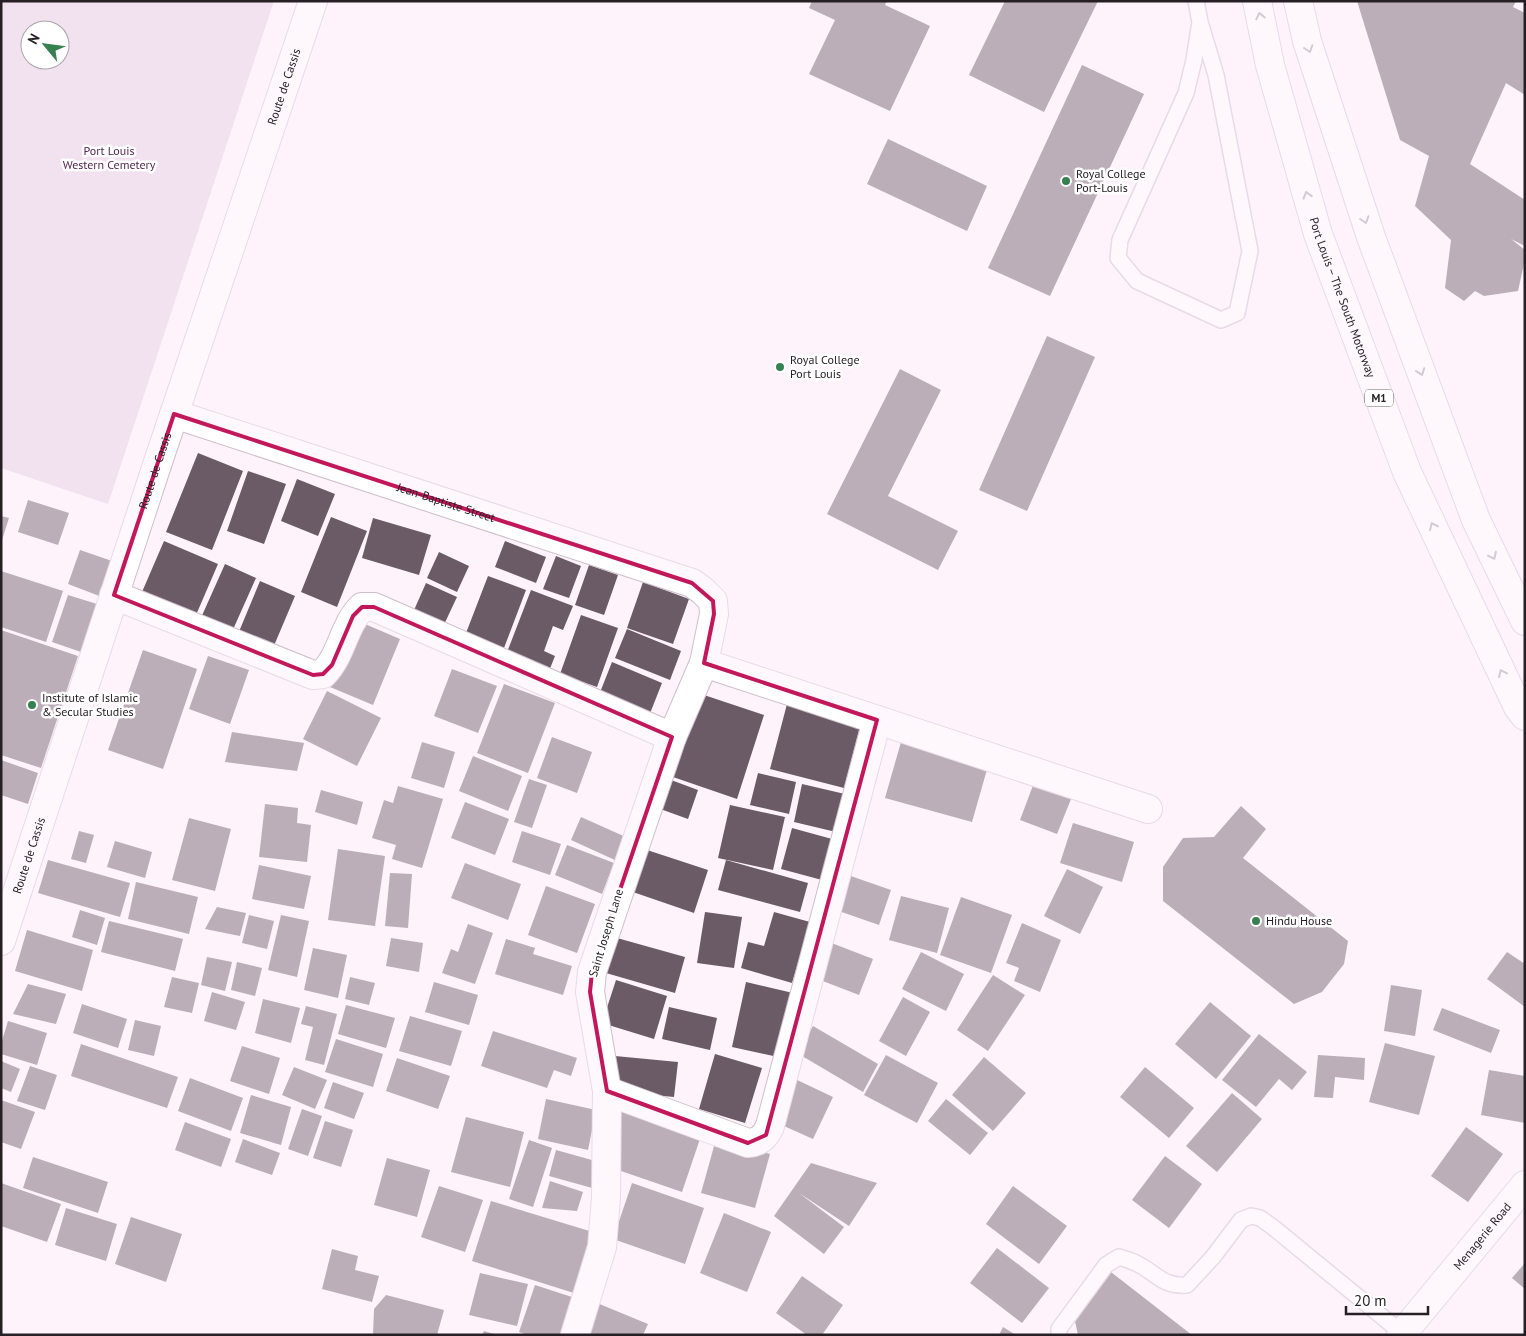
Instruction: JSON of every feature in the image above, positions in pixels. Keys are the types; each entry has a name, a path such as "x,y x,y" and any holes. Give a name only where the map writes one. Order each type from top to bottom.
{"main road":[{"name":"Route de Cassis","path":"1,941 174,414 313,1"},
{"name":"Port Louis – The South Motorway","path":"1257,1 1270,65 1318,234 1407,472 1518,707 1525,716"},
{"path":"1298,1 1307,41 1371,237 1476,520 1525,621"},
{"name":"Jean-Baptiste Street","path":"174,414 692,583 703,590 713,601"},
{"path":"114,595 313,675 323,674 332,665 353,616 362,607 374,607 672,737"},
{"name":"Saint Joseph Lane","path":"575,1335 602,1247 606,1198 607,1092 590,992 592,972 672,737 704,663 714,614 713,601"},
{"path":"704,663 1148,810"},
{"path":"607,1092 748,1143 761,1140 766,1134 770,1126 877,720"},
{"name":"Menagerie Road","path":"1401,1334 1525,1185"}],"lane":[{"path":"1196,1 1200,22 1216,75 1250,251 1237,313 1221,320 1137,281 1118,258 1120,240 1186,93 1200,22"},
{"path":"1059,1335 1059,1329 1106,1265 1119,1257 1138,1264 1163,1281 1176,1286 1187,1285 1213,1257 1242,1220 1252,1216 1260,1218 1274,1228 1401,1334"}],"highlighted area":[{"path":"174,414 692,583 713,601 714,614 704,663 877,720 766,1135 748,1143 607,1091 590,992 592,972 672,737 374,607 362,607 353,616 332,665 323,674 313,675 114,595"}],"green space":[{"name":"Port Louis Western Cemetery","path":"1,1 274,1 108,504 1,468"}],"building":[{"path":"812,1 887,1 885,5 930,26 890,111 809,74 835,20 809,8"},
{"path":"1005,1 1098,1 1044,112 969,75"},
{"path":"1357,1 1516,1 1513,7 1525,13 1525,95 1506,83 1470,164 1525,200 1525,246 1511,239 1525,250 1525,259 1518,291 1484,296 1475,291 1464,301 1445,288 1451,240 1415,206 1429,156 1400,140"},
{"name":"Royal College Port-Louis","path":"1082,65 1144,94 1050,296 988,268"},
{"path":"888,139 987,186 967,231 867,184"},
{"path":"1047,336 1095,357 1027,511 979,490"},
{"path":"900,369 941,390 888,496 958,531 938,570 827,514"},
{"path":"198,453 243,471 212,550 166,532"},
{"path":"248,471 286,484 264,544 227,531"},
{"path":"297,479 335,494 318,536 281,521"},
{"path":"28,500 69,513 58,545 18,532"},
{"path":"1,516 9,518 2,540 1,540"},
{"path":"331,517 367,531 337,607 301,592"},
{"path":"373,518 431,535 419,575 362,558"},
{"path":"164,541 218,564 196,615 142,592"},
{"path":"505,541 546,557 536,583 495,567"},
{"path":"80,550 115,562 102,597 68,584"},
{"path":"439,552 469,566 457,592 427,578"},
{"path":"556,556 581,566 569,598 543,589"},
{"path":"225,564 256,578 231,634 200,620"},
{"path":"589,565 618,575 604,615 575,605"},
{"path":"1,571 63,591 46,642 1,627"},
{"path":"488,576 526,590 504,648 466,633"},
{"path":"260,581 295,596 273,648 238,634"},
{"path":"643,582 689,599 673,644 627,628"},
{"path":"426,583 457,597 441,631 411,617"},
{"path":"531,590 573,606 563,630 553,626 544,651 555,656 547,676 504,660"},
{"path":"68,595 97,604 81,652 52,642"},
{"path":"581,615 618,628 597,687 560,674"},
{"path":"358,621 400,639 373,705 330,687"},
{"path":"627,629 681,651 670,680 615,658"},
{"name":"Institute of Islamic & Secular Studies","path":"1,630 78,656 41,768 1,755"},
{"path":"143,650 197,669 163,769 108,750"},
{"path":"208,656 249,670 230,724 189,709"},
{"path":"612,662 662,683 647,721 597,700"},
{"path":"452,669 497,686 478,733 434,716"},
{"path":"504,684 555,703 528,773 477,753"},
{"path":"327,691 381,718 357,766 303,739"},
{"path":"701,694 764,715 737,799 673,777"},
{"path":"787,704 861,723 844,788 770,769"},
{"path":"232,732 304,743 297,771 225,762"},
{"path":"552,737 592,752 577,793 537,778"},
{"path":"422,742 455,752 444,788 411,778"},
{"path":"901,742 988,766 972,822 885,798"},
{"path":"473,756 522,776 508,811 459,791"},
{"path":"1,760 38,773 28,804 1,795"},
{"path":"758,773 796,782 789,814 750,805"},
{"path":"663,777 698,790 688,819 652,806"},
{"path":"529,779 547,785 532,828 514,822"},
{"path":"1035,780 1073,794 1057,834 1020,820"},
{"path":"802,784 845,794 836,832 794,822"},
{"path":"398,786 443,799 422,868 392,859 396,845 372,838 384,800 393,803"},
{"path":"321,790 363,802 357,825 315,812"},
{"path":"465,802 509,819 495,855 451,838"},
{"path":"265,804 298,808 297,823 311,825 307,862 259,857"},
{"path":"730,805 785,817 773,870 718,858"},
{"name":"Hindu House","path":"1241,806 1266,829 1243,858 1348,941 1344,964 1322,992 1294,1004 1163,901 1163,867 1183,838 1214,837"},
{"path":"581,817 628,838 617,861 571,840"},
{"path":"189,818 231,829 215,891 172,880"},
{"path":"1073,823 1134,842 1122,882 1060,863"},
{"path":"792,828 832,839 822,880 781,869"},
{"path":"79,831 94,835 86,863 71,859"},
{"path":"522,831 561,844 550,875 512,862"},
{"path":"115,841 152,852 145,878 107,867"},
{"path":"567,845 614,863 602,894 555,875"},
{"path":"338,849 385,856 375,926 328,920"},
{"path":"644,849 708,870 694,913 630,891"},
{"path":"48,860 130,883 120,917 38,893"},
{"path":"726,860 808,883 800,912 718,890"},
{"path":"465,863 521,884 508,920 451,898"},
{"path":"259,865 311,876 304,909 252,899"},
{"path":"1067,869 1103,887 1080,934 1044,916"},
{"path":"390,873 412,874 408,928 385,926"},
{"path":"845,874 891,890 879,925 833,909"},
{"path":"136,882 198,897 189,934 128,919"},
{"path":"546,886 595,904 577,953 528,935"},
{"path":"901,896 949,908 937,953 889,940"},
{"path":"961,897 1012,915 991,973 940,955"},
{"path":"217,907 246,913 240,936 205,929"},
{"path":"80,910 105,918 97,945 72,937"},
{"path":"705,912 742,917 734,968 697,963"},
{"path":"774,912 810,922 792,983 741,968 748,942 764,946"},
{"path":"249,915 274,921 267,949 242,943"},
{"path":"281,915 309,921 297,977 268,970"},
{"path":"109,921 183,939 175,971 101,952"},
{"path":"1022,923 1061,940 1040,992 1014,981 1019,968 1006,963"},
{"path":"468,924 493,933 475,984 442,973 451,949 458,952"},
{"path":"27,930 93,950 82,991 15,971"},
{"path":"391,938 423,943 419,972 386,966"},
{"path":"617,938 685,957 675,993 606,973"},
{"path":"506,939 535,948 533,954 572,966 563,995 495,974"},
{"path":"829,942 873,959 859,995 815,978"},
{"path":"313,948 347,955 338,998 304,990"},
{"path":"921,952 964,974 946,1011 902,989"},
{"path":"1507,952 1525,964 1525,1007 1487,979"},
{"path":"207,957 232,962 225,991 201,985"},
{"path":"237,962 262,968 255,996 231,990"},
{"path":"993,975 1025,995 988,1051 957,1030"},
{"path":"172,977 199,983 192,1013 164,1007"},
{"path":"350,977 375,983 369,1005 345,999"},
{"path":"616,980 667,996 654,1039 602,1023"},
{"path":"434,982 478,995 469,1025 425,1012"},
{"path":"746,982 793,993 778,1057 732,1047"},
{"path":"28,984 66,994 56,1024 13,1014"},
{"path":"1391,985 1422,990 1415,1036 1384,1031"},
{"path":"212,992 245,1002 236,1030 204,1021"},
{"path":"903,997 930,1012 906,1056 879,1041"},
{"path":"263,999 300,1008 291,1043 255,1033"},
{"path":"1210,1002 1251,1036 1216,1079 1175,1044"},
{"path":"82,1004 127,1019 118,1048 73,1033"},
{"path":"346,1005 395,1018 386,1048 338,1034"},
{"path":"306,1006 337,1014 324,1065 305,1060 313,1027 301,1024"},
{"path":"669,1007 717,1018 710,1050 662,1039"},
{"path":"1442,1008 1500,1030 1491,1053 1433,1030"},
{"path":"410,1016 462,1031 451,1066 399,1051"},
{"path":"135,1020 161,1026 154,1056 128,1050"},
{"path":"8,1021 47,1033 37,1065 1,1054 1,1044"},
{"path":"813,1026 878,1064 863,1092 797,1053"},
{"path":"493,1031 577,1058 571,1076 554,1070 547,1088 481,1066"},
{"path":"1259,1034 1307,1072 1292,1090 1279,1079 1256,1107 1222,1080"},
{"path":"336,1039 383,1054 373,1087 325,1072"},
{"path":"1385,1043 1435,1056 1419,1115 1369,1102"},
{"path":"81,1044 178,1077 167,1108 71,1076"},
{"path":"242,1046 280,1058 269,1094 230,1081"},
{"path":"715,1054 762,1068 745,1123 699,1109"},
{"path":"886,1055 938,1083 917,1123 864,1095"},
{"path":"1318,1055 1365,1058 1364,1080 1335,1077 1333,1098 1314,1097"},
{"path":"615,1056 678,1062 674,1097 611,1091"},
{"path":"984,1057 1026,1093 993,1131 952,1095"},
{"path":"397,1058 450,1076 438,1109 386,1091"},
{"path":"1,1061 20,1069 11,1092 1,1088"},
{"path":"30,1066 57,1075 45,1110 17,1101"},
{"path":"294,1067 327,1080 315,1109 282,1095"},
{"path":"1145,1067 1194,1108 1169,1138 1120,1097"},
{"path":"1489,1070 1525,1076 1525,1123 1481,1115"},
{"path":"190,1078 243,1098 231,1131 178,1111"},
{"path":"795,1079 833,1097 813,1139 775,1122"},
{"path":"333,1082 364,1093 354,1119 324,1108"},
{"path":"1232,1093 1262,1119 1217,1172 1186,1146"},
{"path":"251,1095 291,1107 281,1145 240,1133"},
{"path":"546,1099 596,1110 588,1150 538,1139"},
{"path":"946,1099 988,1133 970,1155 928,1121"},
{"path":"1,1100 35,1112 21,1149 1,1142"},
{"path":"618,1105 702,1133 682,1192 621,1171"},
{"path":"302,1109 322,1116 308,1156 288,1149"},
{"path":"466,1117 524,1132 510,1187 451,1172"},
{"path":"325,1121 353,1130 341,1167 313,1158"},
{"path":"185,1122 231,1139 221,1167 175,1150"},
{"path":"1466,1127 1503,1154 1468,1202 1431,1176"},
{"path":"243,1139 280,1153 272,1175 235,1162"},
{"path":"716,1139 770,1154 755,1208 701,1193"},
{"path":"529,1140 552,1148 533,1207 509,1199"},
{"path":"556,1150 599,1162 592,1188 549,1176"},
{"path":"1165,1156 1202,1184 1169,1228 1132,1200"},
{"path":"33,1157 108,1182 98,1213 23,1188"},
{"path":"387,1158 430,1170 417,1217 374,1205"},
{"path":"811,1163 877,1183 849,1226 799,1193 844,1227 824,1254 774,1216"},
{"path":"550,1181 583,1192 577,1211 542,1208"},
{"path":"1,1183 61,1204 47,1242 1,1226"},
{"path":"632,1183 704,1208 685,1264 613,1239"},
{"path":"439,1186 483,1200 465,1252 421,1237"},
{"path":"1013,1186 1067,1226 1039,1264 986,1224"},
{"path":"491,1201 596,1233 577,1294 472,1261"},
{"path":"66,1208 117,1224 106,1261 55,1245"},
{"path":"724,1213 771,1232 747,1292 700,1273"},
{"path":"131,1217 182,1234 166,1282 115,1264"},
{"path":"997,1248 1049,1288 1022,1323 970,1283"},
{"path":"332,1249 358,1256 355,1270 379,1276 372,1302 322,1289"},
{"path":"1525,1263 1525,1289 1512,1278"},
{"path":"1107,1269 1192,1335 1078,1335 1073,1312"},
{"path":"480,1273 528,1284 517,1326 469,1315"},
{"path":"802,1276 843,1305 822,1335 807,1335 776,1313"},
{"path":"535,1285 575,1298 563,1335 528,1335 519,1332"},
{"path":"386,1295 444,1310 437,1335 373,1335 374,1309"},
{"path":"597,1303 648,1324 643,1335 584,1335"},
{"path":"1003,1327 1016,1335 999,1335"},
{"path":"484,1331 494,1334 494,1335 482,1335"}],"place":[{"name":"Royal College Port-Louis","path":"1066,181"},
{"name":"Royal College Port Louis","path":"780,367"},
{"name":"Institute of Islamic & Secular Studies","path":"32,705"},
{"name":"Hindu House","path":"1256,921"}]}
